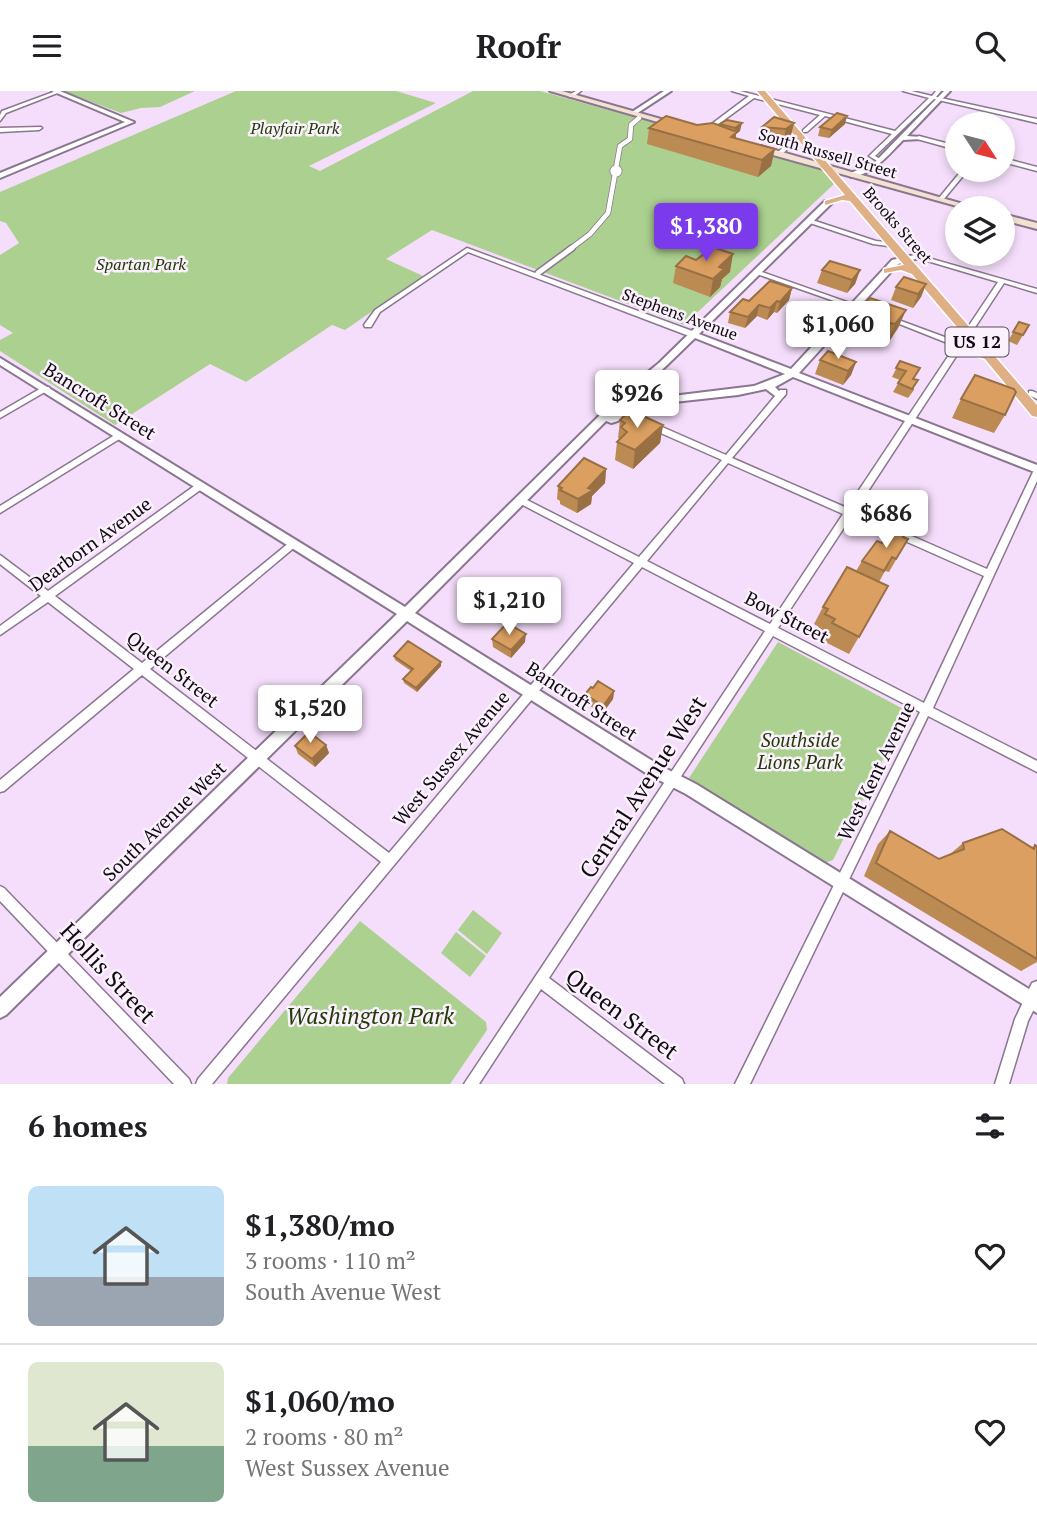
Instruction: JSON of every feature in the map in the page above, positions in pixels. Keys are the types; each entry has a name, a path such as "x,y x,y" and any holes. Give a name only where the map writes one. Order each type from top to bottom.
{"highway":[{"name":"Brooks Street","path":"756,93 773,98 830,169 847,178"},
{"name":"Brooks Street","path":"803,133 847,178 1035,402"},
{"name":"Brooks Street","path":"847,178 851,198 895,245 911,257 918,272 971,327 989,357 1035,402"},
{"path":"828,202 847,178"},
{"path":"828,202 838,197 851,198"},
{"path":"888,271 901,267 918,272"},
{"path":"959,345 989,357"}],"main road":[{"path":"554,91 575,93 637,115 716,136"},
{"name":"South Russell Street","path":"751,145 830,169"},
{"name":"South Russell Street","path":"847,178 945,199"},
{"path":"1015,219 1036,223"}],"street":[{"path":"538,273 590,234 606,215 620,146 629,139 631,125 637,115 668,91"},
{"path":"734,91 756,93"},
{"path":"905,91 999,112"},
{"path":"879,160 872,156 899,136 936,96 947,91"},
{"path":"0,119 4,112 56,92 130,120 128,124 0,176"},
{"path":"704,132 756,93"},
{"path":"847,178 879,160 891,149 891,143 899,135 908,132 936,96"},
{"path":"773,98 899,136 945,145"},
{"path":"779,154 824,114"},
{"path":"1015,116 1037,121"},
{"path":"0,130 39,128"},
{"path":"908,132 919,138"},
{"path":"1015,163 1037,169"},
{"path":"942,198 955,182"},
{"name":"South Avenue West","path":"0,1009 604,417 617,408 629,392 651,371 662,365 828,202"},
{"path":"809,221 867,240 895,245"},
{"path":"867,240 880,239 884,233"},
{"name":"Stephens Avenue","path":"368,324 377,311 467,250 692,334 1037,470"},
{"path":"624,414 676,397 731,393 792,375 897,260 911,257 1037,291"},
{"path":"756,272 959,345"},
{"name":"Central Avenue West","path":"471,1084 1002,281"},
{"name":"Bancroft Street","path":"0,361 672,780 1035,997"},
{"name":"South Avenue West","path":"596,426 624,414 639,393 659,373 662,365"},
{"path":"767,384 781,394"},
{"path":"0,415 46,389"},
{"name":"West Sussex Avenue","path":"203,1084 781,394"},
{"path":"624,414 989,574"},
{"path":"0,510 118,436"},
{"name":"West Kent Avenue","path":"742,1084 842,882 1037,470"},
{"name":"Dearborn Avenue","path":"0,631 200,486"},
{"name":"Bow Street","path":"520,500 1037,767"},
{"path":"0,787 293,544"},
{"name":"Queen Street","path":"0,559 388,860"},
{"name":"Hollis Street","path":"0,892 184,1084"},
{"name":"Queen Street","path":"540,980 677,1084"},
{"path":"1002,1084 1022,1019 1035,997"}],"green space":[{"path":"63,91 195,91 160,107 121,113"},
{"path":"236,91 396,91 436,103 309,166 320,171 473,91 540,91 825,170 835,180 834,184 684,325 432,230 386,259 423,276 345,330 332,325 246,382 210,364 115,425 0,351 0,340 13,333 0,325 0,255 19,243 6,223 0,221 0,192"},
{"name":"Southside Lions Park","path":"778,642 907,711 833,860 825,863 689,778"},
{"path":"473,910 502,933 487,954 458,930"},
{"name":"Washington Park","path":"360,921 486,1022 487,1030 450,1084 227,1084 228,1078"},
{"path":"456,932 486,956 470,977 441,953"}],"building":[{"path":"837,113 847,116 832,130 820,127"},
{"path":"666,116 697,125 713,123 737,132 731,137 775,149 762,160 649,128"},
{"path":"774,117 794,123 786,129 762,127"},
{"path":"727,120 742,123 735,128 720,124"},
{"path":"713,247 733,254 719,267 724,269 713,279 676,266 686,256 696,260"},
{"path":"830,261 860,270 852,280 822,270"},
{"path":"904,277 926,284 918,294 896,287"},
{"path":"770,281 792,288 780,302 777,301 770,308 759,305 748,317 730,312 743,299 749,301"},
{"path":"870,298 906,310 895,324 890,323 887,326 864,319 871,310 862,307"},
{"path":"1019,322 1029,325 1023,335 1013,332"},
{"path":"828,351 856,362 848,371 820,360"},
{"path":"900,361 920,368 913,379 918,380 912,389 898,383 906,371 896,368"},
{"path":"975,375 1014,389 1016,392 1005,415 961,399"},
{"path":"630,410 663,425 635,450 617,442 627,432 621,427 625,423 620,420"},
{"path":"584,458 606,469 588,488 593,490 578,499 560,490 562,488 558,486"},
{"path":"897,528 906,532 903,537 908,539 896,559 892,557 884,571 862,561 877,541 882,543 890,531 894,532"},
{"path":"847,567 888,586 859,637 832,623 835,619 825,614 828,609 823,607"},
{"path":"507,623 526,634 511,650 492,639"},
{"path":"408,641 441,662 416,688 403,679 413,669 394,656"},
{"path":"598,681 614,691 603,706 585,694"},
{"path":"309,732 326,745 312,759 295,746"},
{"path":"1002,829 1034,849 1035,845 1037,846 1037,959 876,863 890,831 939,859 964,849 963,843"}],"park label":[{"name":"Playfair Park","path":"295,128"},
{"name":"Spartan Park","path":"141,264"}]}
